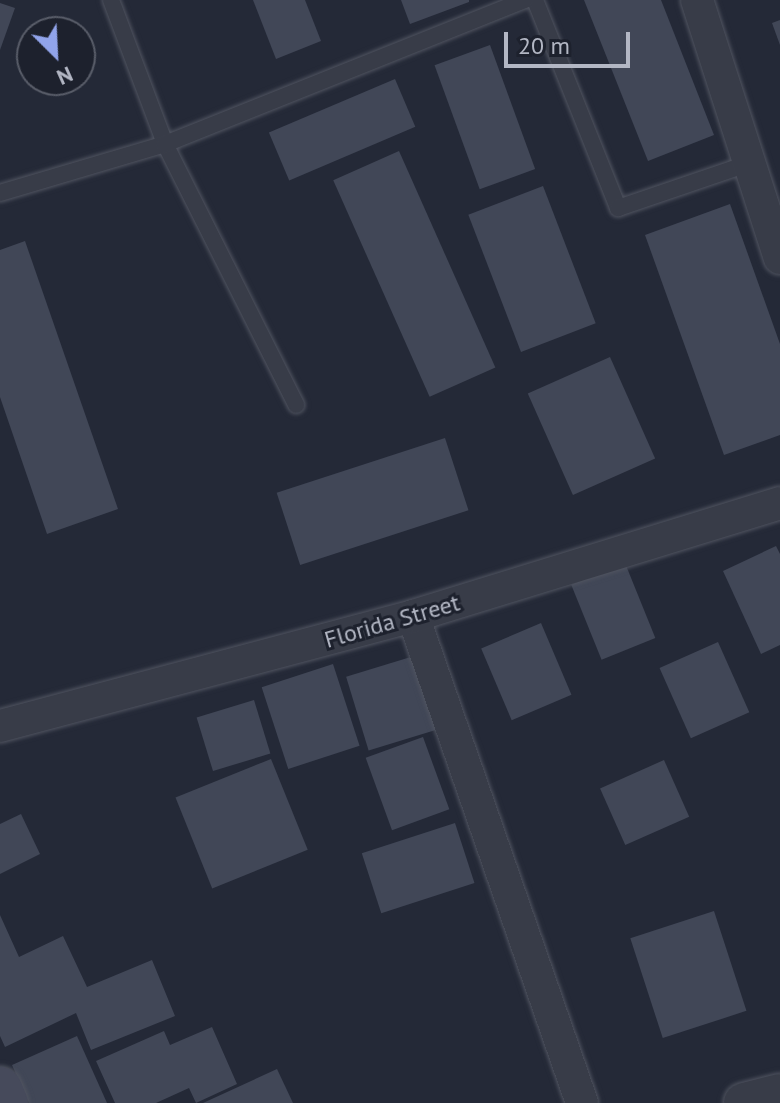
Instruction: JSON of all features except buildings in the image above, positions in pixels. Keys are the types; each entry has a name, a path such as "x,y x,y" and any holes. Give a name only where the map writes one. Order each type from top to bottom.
{"main road":[{"path":"0,1089 6,1103"}],"street":[{"path":"697,0 780,258"},
{"name":"Florida Street","path":"0,726 413,616 780,503"},
{"path":"413,616 582,1103"},
{"path":"744,1103 780,1094"}],"lane":[{"path":"111,0 165,144 296,405"},
{"path":"0,193 165,144 525,0"},
{"path":"535,0 618,208 750,163"}]}
